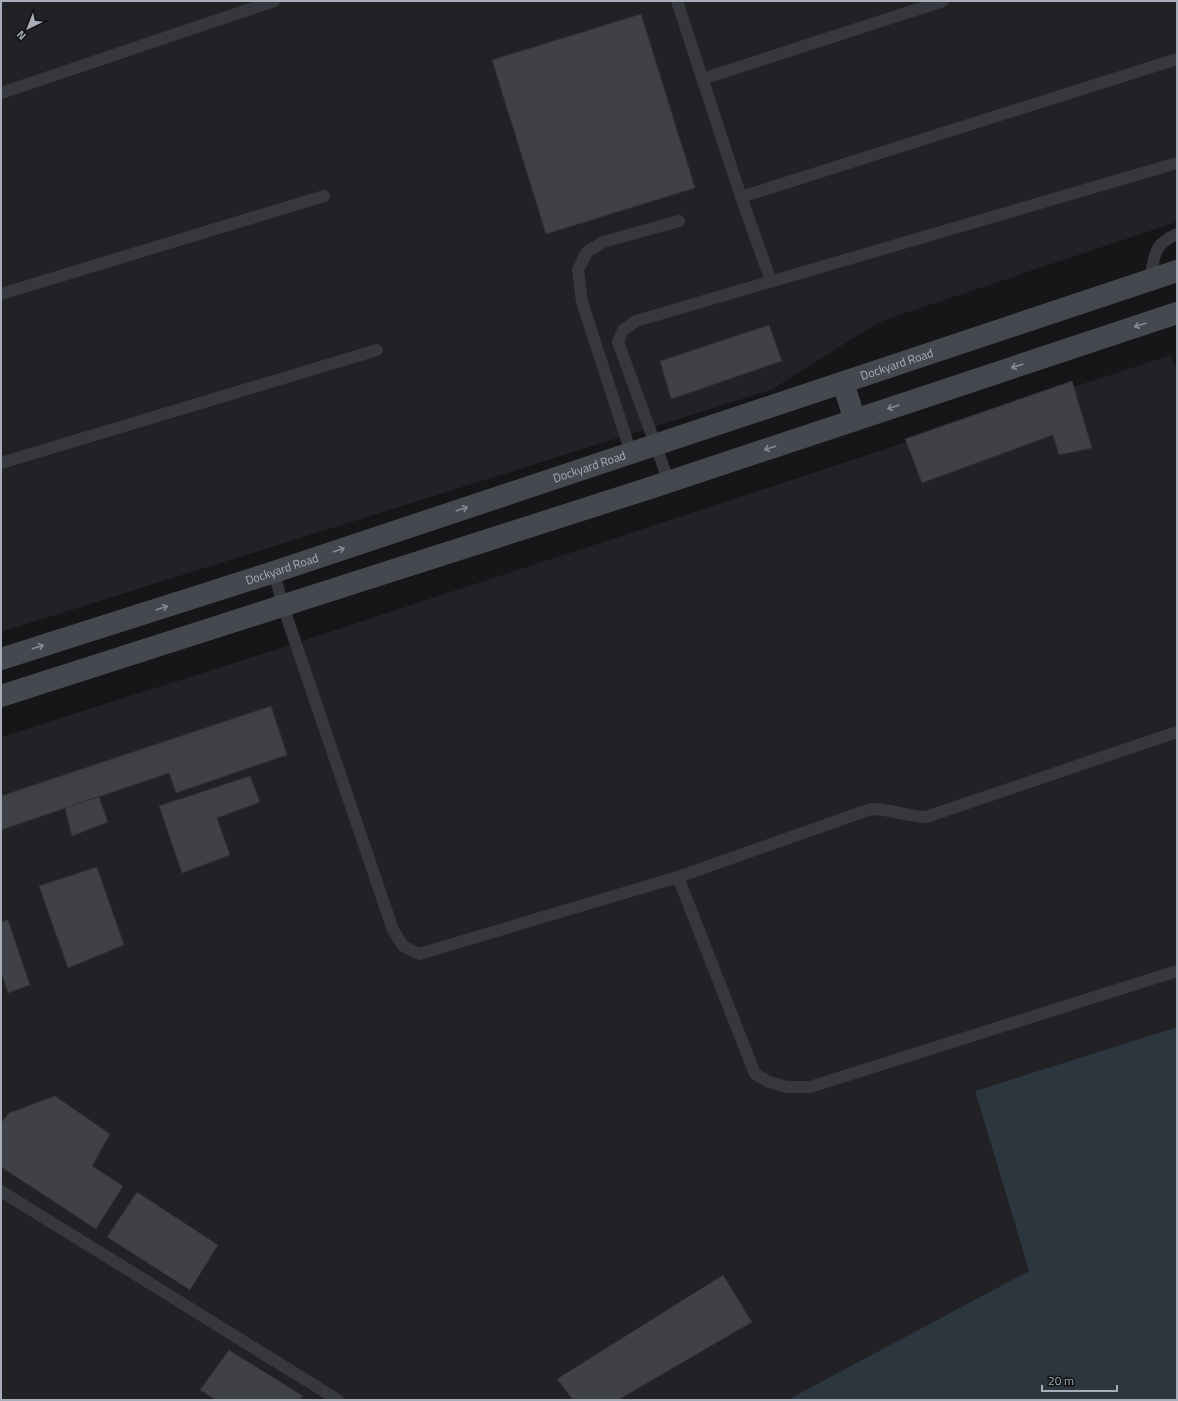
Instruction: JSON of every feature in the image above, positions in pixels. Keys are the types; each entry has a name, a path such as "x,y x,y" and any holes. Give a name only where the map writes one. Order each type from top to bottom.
{"street":[{"name":"Dockyard Road","path":"1,659 274,572 1177,271"},
{"path":"1,696 669,482 1177,313"},
{"path":"843,383 855,420"}],"lane":[{"path":"1,93 274,1"},
{"path":"677,1 741,198 771,281"},
{"path":"702,79 943,1"},
{"path":"741,198 1177,59"},
{"path":"669,482 618,342 623,330 636,321 1177,163"},
{"path":"1,294 324,196"},
{"path":"631,453 582,302 578,270 587,252 602,242 679,221"},
{"path":"1150,280 1154,256 1159,245 1177,234"},
{"path":"1,463 377,350"},
{"path":"274,572 283,606 393,930 403,946 419,954 678,877 871,809 885,809 913,817 926,817 1177,732"},
{"path":"678,877 754,1074 769,1082 787,1087 810,1087 1177,971"},
{"path":"1,1191 338,1400"}],"shaded area":[{"path":"1,1 1177,1 1177,222 884,320 773,389 1,632"},
{"path":"1171,355 1177,373 1177,1027 975,1091 1029,1271 787,1400 1,1400 1,737 281,648"},
{"path":"1177,1027 1177,1400 787,1400 1029,1271 975,1091"}],"building":[{"path":"641,14 695,188 546,234 492,60"},
{"path":"769,325 782,361 671,399 660,361"},
{"path":"1072,381 1092,448 1059,455 1053,435 922,483 905,439"},
{"path":"271,706 287,755 176,793 169,773 1,830 1,796"},
{"path":"250,776 260,802 217,818 230,855 182,873 159,806"},
{"path":"99,797 108,822 72,836 65,808"},
{"path":"97,867 124,945 68,968 39,886"},
{"path":"8,920 30,985 8,993 1,972 1,922"},
{"path":"55,1096 110,1134 92,1166 123,1186 96,1229 1,1167 1,1123 9,1113"},
{"path":"137,1192 218,1245 190,1290 107,1237"},
{"path":"723,1275 752,1322 618,1400 573,1400 557,1379"},
{"path":"229,1350 303,1396 300,1400 216,1400 200,1390"}]}
